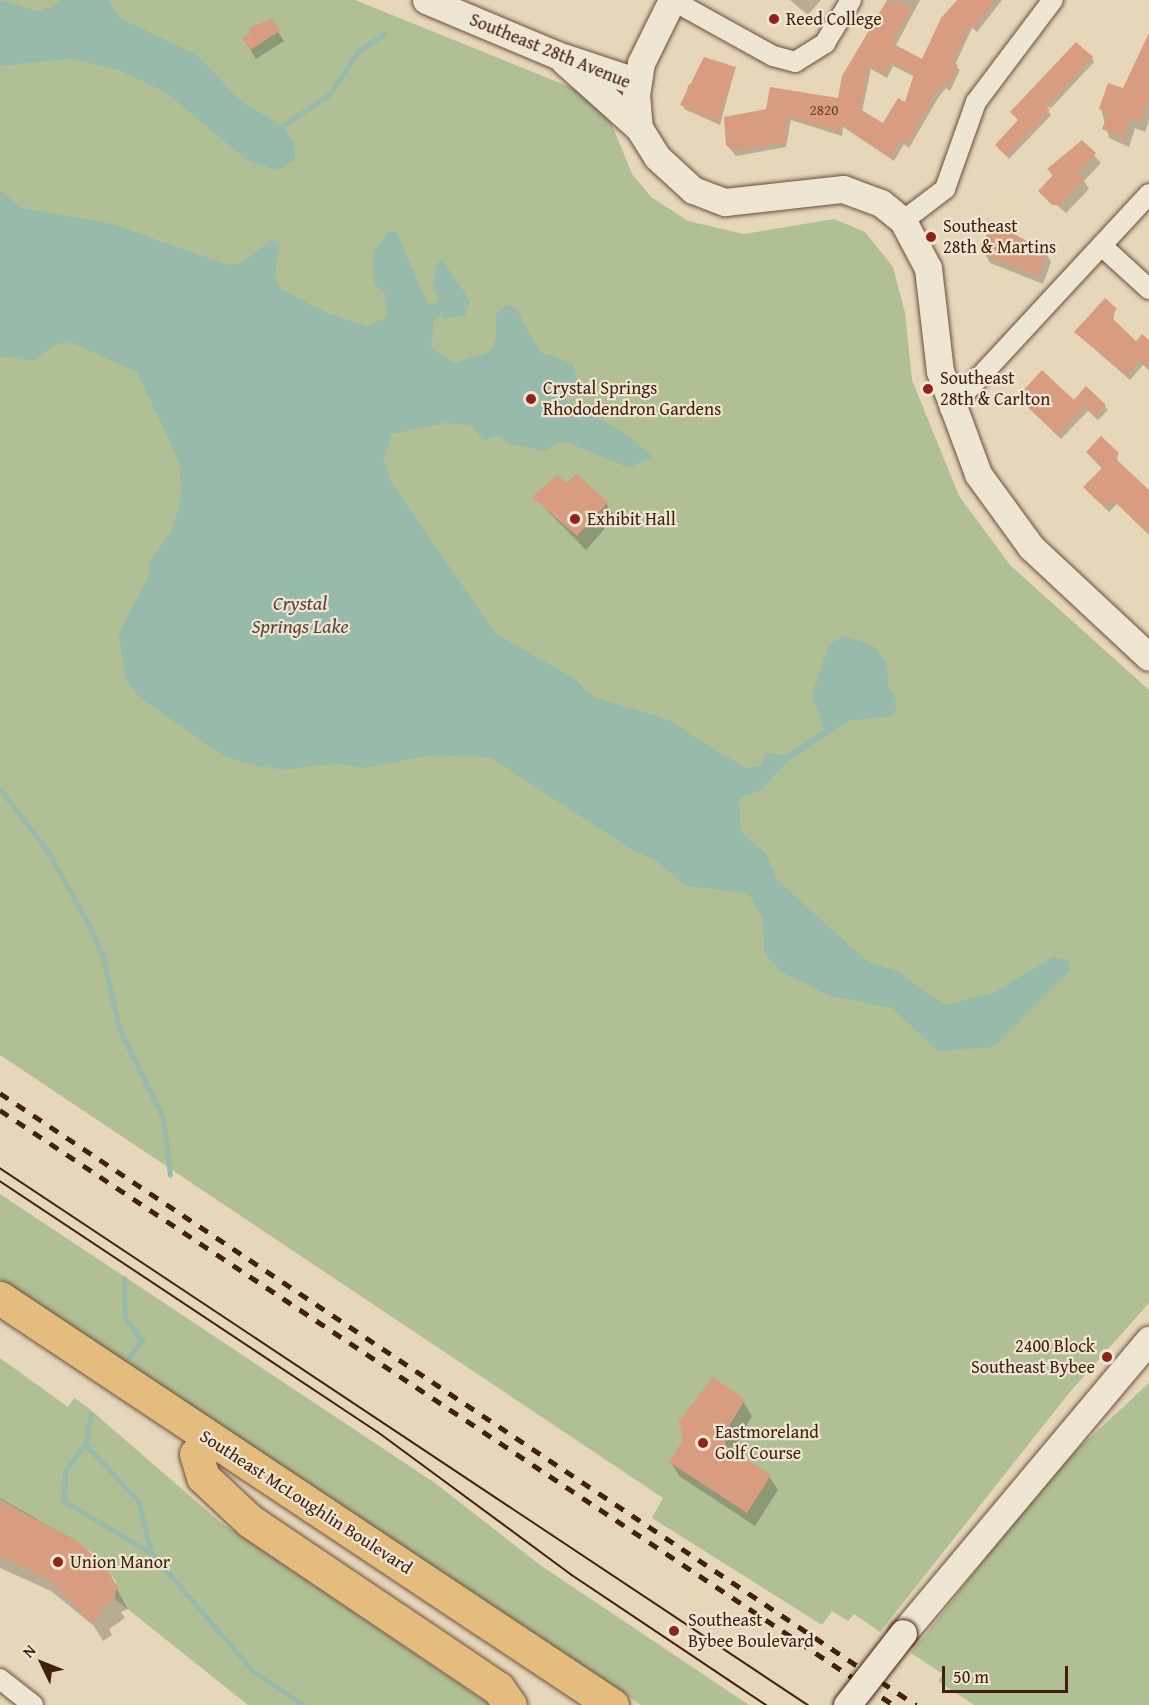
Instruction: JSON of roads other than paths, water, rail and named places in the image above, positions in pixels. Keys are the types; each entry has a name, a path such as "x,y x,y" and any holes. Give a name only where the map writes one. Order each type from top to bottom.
{"highway":[{"name":"Southeast McLoughlin Boulevard","path":"0,1298 196,1454 574,1705"},
{"name":"Southeast McLoughlin Boulevard","path":"0,1324 110,1385 612,1705"},
{"path":"196,1454 203,1477 250,1521 498,1688 510,1705"}],"main road":[{"name":"Southeast 28th Avenue","path":"426,0 557,55 638,82 639,128"},
{"path":"638,82 641,63 672,0"},
{"path":"557,55 639,128 663,165 709,197 744,203 815,188 843,189 881,203 903,221 928,268 935,350 950,409 978,474 1009,521 1149,657"},
{"path":"847,1705 903,1632 1149,1340"}],"street":[{"path":"672,0 773,56 795,62 825,43 851,0"},
{"path":"903,221 937,198 951,177 976,102 1053,0"},
{"path":"950,409 1104,248 1149,194"},
{"path":"1104,248 1149,289"},
{"path":"0,1679 33,1705"}],"water":[{"path":"0,0 40,12 64,0 108,0 121,19 198,55 238,99 282,126 293,140 295,160 276,170 247,160 165,92 117,69 70,59 0,66"},
{"name":"Crystal Springs Lake","path":"0,191 22,208 112,224 228,265 242,263 272,239 279,245 275,277 281,289 330,314 367,326 387,317 385,294 374,284 374,251 388,232 396,232 428,304 437,303 439,296 432,289 437,263 443,261 470,301 465,315 444,319 440,314 434,320 431,347 453,363 488,353 496,340 496,313 505,305 516,308 540,352 573,364 577,380 565,393 568,401 625,433 653,457 629,468 569,443 558,442 546,451 509,444 497,435 484,441 470,425 446,423 392,434 383,460 391,482 496,634 572,677 594,697 668,720 745,768 760,766 766,753 785,755 824,729 812,694 829,644 845,636 875,647 887,664 888,685 898,704 892,716 848,721 790,760 761,790 739,798 741,832 767,855 776,879 868,962 899,972 944,1005 993,993 1053,957 1070,960 1069,972 994,1047 938,1051 892,1008 831,996 780,971 764,952 763,918 748,893 686,886 656,860 632,850 490,757 428,756 362,768 337,763 285,770 258,766 224,756 139,697 125,677 119,634 148,577 151,560 172,530 181,499 180,464 137,372 72,343 57,344 32,361 0,356"}],"waterway":[{"path":"282,126 329,95 358,51 384,34"},
{"path":"0,789 47,850 89,925 103,957 119,1028 163,1118 170,1175"},
{"path":"124,1278 125,1317 142,1340 129,1357"},
{"path":"91,1414 85,1444 139,1502 151,1553 252,1670 303,1705"},
{"path":"85,1444 65,1471 64,1501 151,1553"}],"tram line":[{"path":"0,1168 808,1705"},
{"path":"0,1181 378,1432 572,1575 766,1705"}],"railway":[{"path":"0,1093 916,1705"},
{"path":"0,1110 894,1705"}],"place":[{"name":"Reed College","path":"774,19"},
{"name":"Southeast 28th & Martins","path":"931,237"},
{"name":"Southeast 28th & Carlton","path":"928,389"},
{"name":"Crystal Springs Rhododendron Gardens","path":"531,399"},
{"name":"Exhibit Hall","path":"575,519"},
{"name":"2400 Block Southeast Bybee","path":"1107,1357"},
{"name":"Eastmoreland Golf Course","path":"703,1443"},
{"name":"Union Manor","path":"58,1562"},
{"name":"Southeast Bybee Boulevard","path":"674,1631"}]}
